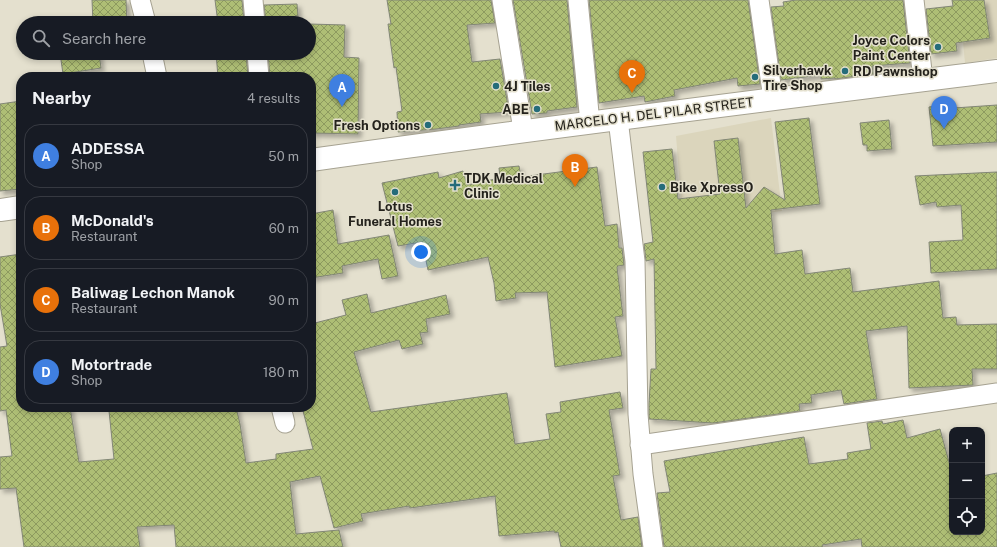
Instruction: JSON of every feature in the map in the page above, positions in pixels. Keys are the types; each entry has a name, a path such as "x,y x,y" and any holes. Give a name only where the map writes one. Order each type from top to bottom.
{"main road":[{"name":"MARCELO H. DEL PILAR STREET","path":"316,159 523,130 590,123 997,71"},
{"path":"0,210 16,208"}],"street":[{"path":"140,0 144,16"},
{"path":"253,0 254,16"},
{"path":"502,0 523,130"},
{"path":"578,0 590,123"},
{"path":"759,0 774,99"},
{"path":"914,0 923,80"},
{"path":"153,60 156,72"},
{"path":"258,60 259,72"},
{"path":"618,119 635,261 640,444 653,547"},
{"path":"640,444 997,393"}],"shaded area":[{"path":"959,0 997,0 997,58 965,63"},
{"path":"771,118 782,211 683,225 676,136"}],"building":[{"path":"92,0 126,0 127,16 93,16"},
{"path":"215,0 242,0 243,16 217,16"},
{"path":"387,0 491,0 495,23 467,25 472,62 500,59 509,112 480,114 481,122 459,126 398,132 397,112 402,111 388,24 391,24"},
{"path":"513,0 567,0 577,107 547,111 547,113 532,114"},
{"path":"589,0 748,0 760,84 738,86 737,78 674,90 675,96 645,102 644,96 599,103"},
{"path":"796,0 903,0 910,63 872,66 873,74 835,79 821,79 821,75 781,80 771,7 784,6 783,2"},
{"path":"952,0 984,0 990,38 956,43 957,51 931,54 926,9 953,6"},
{"path":"297,4 298,16 265,16 264,5"},
{"path":"316,24 345,25 344,57 359,58 358,134 316,133 316,72 270,72 269,60 316,60"},
{"path":"61,60 100,60 101,68 76,72 63,72"},
{"path":"217,60 247,60 248,72 218,72"},
{"path":"16,102 16,189 0,191 0,104"},
{"path":"954,104 954,108 997,105 997,142 933,146 929,107"},
{"path":"809,118 820,204 771,210 775,254 802,250 805,274 850,268 853,292 939,281 943,318 956,317 957,325 997,324 997,369 972,369 973,385 909,388 907,326 866,331 877,399 844,404 841,390 811,395 812,403 799,404 800,411 713,423 649,419 651,369 656,369 654,259 646,261 644,244 653,242 643,152 672,149 678,199 720,194 714,141 738,138 746,208 764,187 785,200 775,122"},
{"path":"889,120 892,149 867,151 867,145 863,145 860,123"},
{"path":"519,166 521,177 597,167 605,226 617,224 619,248 622,248 624,265 617,267 623,316 615,317 622,356 555,367 547,292 515,293 516,298 496,301 494,283 488,257 428,270 422,242 398,246 382,183 438,172 439,178 463,171 467,185 500,178 499,168"},
{"path":"997,172 997,269 931,273 929,242 963,240 961,205 937,207 936,202 920,205 915,176"},
{"path":"333,210 338,244 389,235 398,276 382,279 378,259 342,266 343,273 316,277 316,213"},
{"path":"16,255 16,412 71,412 79,462 114,459 109,412 237,412 246,463 276,459 276,454 313,449 303,412 316,412 316,323 346,315 342,300 367,294 371,313 446,295 450,314 426,319 428,332 420,333 423,344 402,349 399,340 354,352 371,412 507,393 515,444 550,439 546,414 561,412 560,402 620,392 623,408 609,410 620,475 613,476 621,520 638,517 642,547 561,547 558,532 555,533 554,531 499,536 495,496 410,508 409,506 361,514 363,521 334,528 320,476 290,482 296,534 339,530 343,547 176,547 174,525 137,527 140,547 24,547 16,488 0,489 0,457 12,456 6,410 0,411 0,347 7,346 0,304 0,257"},
{"path":"903,420 907,438 940,429 949,462 949,535 985,535 985,475 997,473 997,547 862,547 861,539 822,545 823,547 664,547 657,493 670,492 664,461 804,437 809,464 848,459 847,453 871,449 867,423 882,421 883,424"}],"place":[{"name":"Joyce Colors Paint Center","path":"938,47"},
{"name":"RD Pawnshop","path":"845,71"},
{"name":"Silverhawk Tire Shop","path":"755,77"},
{"name":"4J Tiles","path":"496,86"},
{"name":"Baliwag Lechon Manok","path":"632,93"},
{"name":"ADDESSA","path":"342,107"},
{"name":"ABE","path":"537,109"},
{"name":"Fresh Options","path":"428,125"},
{"name":"Motortrade","path":"944,129"},
{"name":"TDK Medical Clinic","path":"455,185"},
{"name":"McDonald's","path":"575,187"},
{"name":"Bike XpressO","path":"662,187"},
{"name":"Lotus Funeral Homes","path":"395,192"}]}
